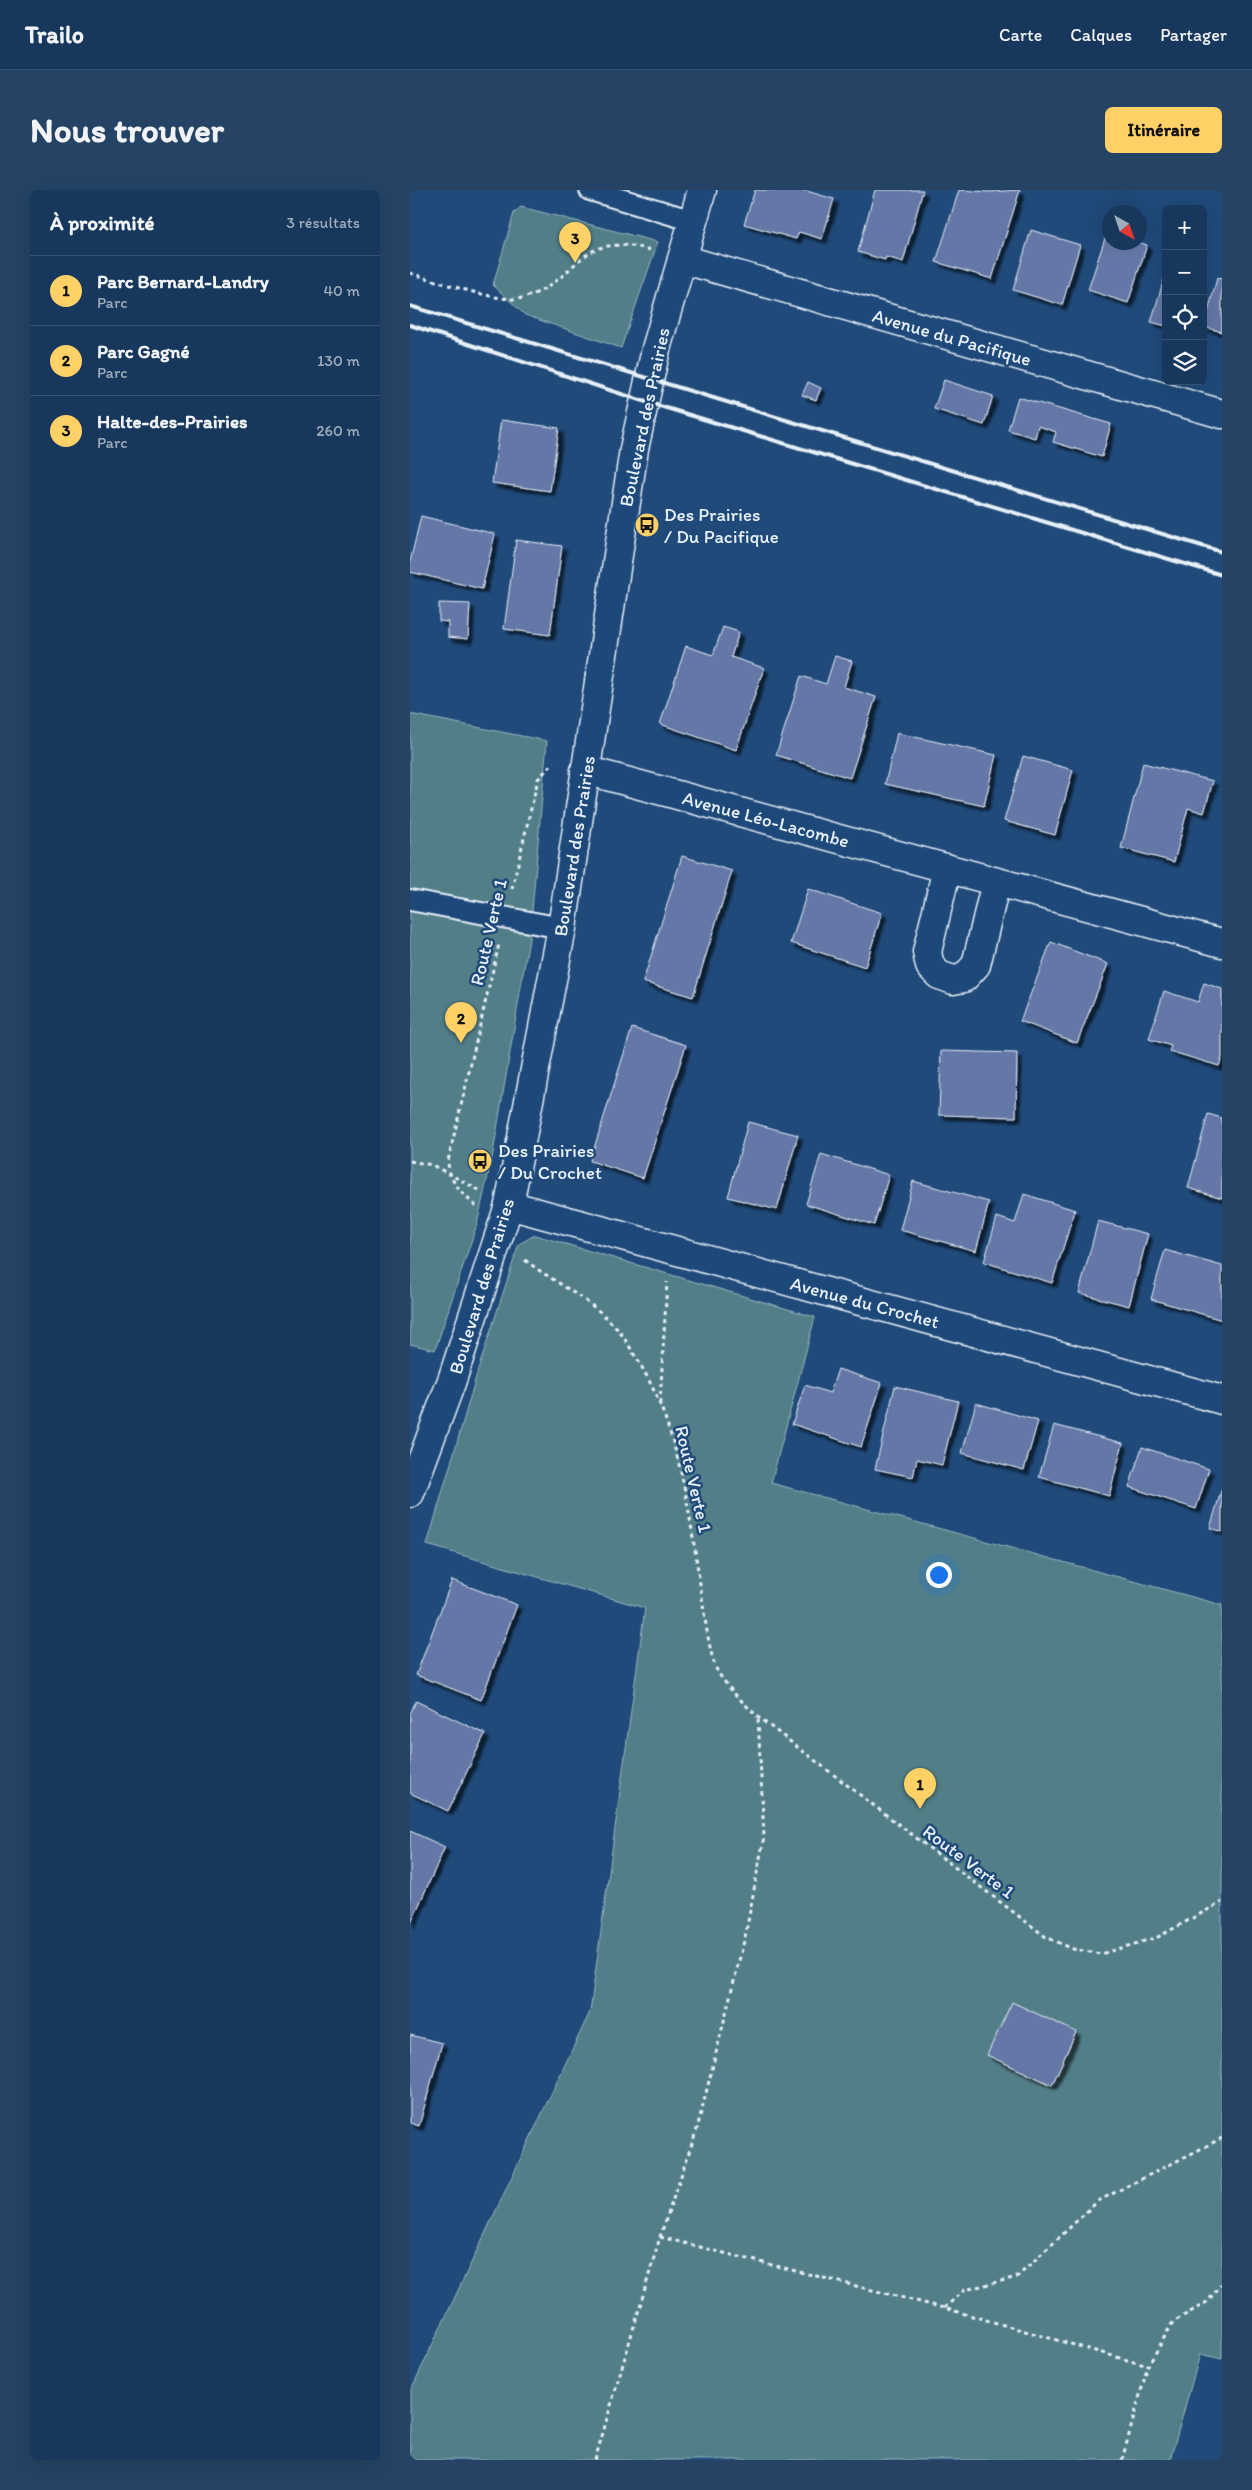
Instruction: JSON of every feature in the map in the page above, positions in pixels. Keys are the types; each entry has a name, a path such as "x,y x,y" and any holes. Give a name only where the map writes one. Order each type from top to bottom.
{"street":[{"name":"Boulevard des Prairies","path":"410,1493 452,1380 505,1217 562,928 634,448 652,365 670,256 693,221 702,190"},
{"name":"Avenue du Pacifique","path":"670,256 1222,414"},
{"name":"Avenue Léo-Lacombe","path":"585,770 1222,943"},
{"path":"947,868 927,952 930,966 939,975 953,980 964,978 976,966 996,882"},
{"name":"Avenue du Crochet","path":"505,1217 669,1248 1222,1400"}],"lane":[{"path":"590,190 693,221"},
{"path":"410,900 562,928"}],"path":[{"path":"410,273 503,298 520,299 539,292 554,282 589,251 598,247 627,245 670,256"},
{"name":"Route Verte 1","path":"560,756 538,779 448,1161 449,1174 460,1193 505,1217 517,1254 544,1274 581,1297 620,1332 646,1375 660,1405 680,1465 708,1630 717,1671 732,1692 758,1717 1046,1937 1073,1949 1101,1954 1158,1937 1222,1902"},
{"path":"410,1161 432,1165 449,1174 505,1217"},
{"path":"660,1405 669,1248"},
{"path":"595,2460 660,2237 697,2129 745,1937 764,1837 758,1717"},
{"path":"944,2308 965,2290 1017,2277 1098,2201 1222,2138"},
{"path":"660,2237 944,2308 1148,2366"},
{"path":"1122,2460 1148,2366 1173,2322 1207,2302 1222,2284"}],"green space":[{"path":"521,207 658,242 621,348 525,315 493,285 514,213"},
{"path":"410,714 547,741 530,933 493,1153 477,1224 435,1350 410,1344"},
{"path":"535,1235 815,1317 771,1483 1222,1605 1222,2359 1200,2354 1170,2460 410,2460 410,2392 590,2012 645,1608 427,1545 479,1367 519,1244"}],"building":[{"path":"755,190 803,190 834,199 822,239 799,232 796,239 744,224"},
{"path":"875,190 923,190 903,262 886,257 885,260 858,252"},
{"path":"959,190 990,192 1020,190 992,279 936,262"},
{"path":"1031,230 1080,245 1062,305 1013,290"},
{"path":"1102,247 1102,250 1145,250 1128,303 1088,290"},
{"path":"1217,278 1222,279 1222,332 1207,328 1207,316"},
{"path":"1162,285 1162,325 1151,322"},
{"path":"944,380 993,396 984,425 934,409"},
{"path":"808,382 821,388 816,400 802,395"},
{"path":"1018,397 1111,424 1102,457 1053,442 1056,432 1038,426 1035,438 1008,430"},
{"path":"501,420 559,428 550,491 492,483"},
{"path":"421,516 495,534 482,589 410,572 410,562"},
{"path":"516,540 562,546 550,635 504,629"},
{"path":"439,603 470,604 468,639 448,637 448,622 439,621"},
{"path":"723,627 739,632 731,657 764,668 736,750 660,724 686,646 713,655"},
{"path":"835,656 852,661 844,687 876,697 850,778 776,755 801,676 826,684"},
{"path":"897,733 996,755 984,806 885,784"},
{"path":"1023,756 1073,770 1055,835 1004,821"},
{"path":"1143,763 1213,781 1204,813 1188,808 1174,862 1121,848"},
{"path":"682,856 732,871 693,997 643,982"},
{"path":"808,889 882,913 865,967 791,943"},
{"path":"1051,942 1108,964 1077,1043 1020,1021"},
{"path":"1204,983 1222,989 1222,1058 1219,1066 1169,1051 1171,1046 1149,1039 1164,991 1198,1002"},
{"path":"632,1028 686,1045 643,1178 590,1161"},
{"path":"941,1051 1017,1053 1016,1117 939,1115"},
{"path":"1208,1114 1222,1118 1222,1198 1188,1188"},
{"path":"748,1122 798,1135 777,1210 728,1197"},
{"path":"821,1154 889,1175 874,1225 806,1204"},
{"path":"913,1181 989,1202 976,1251 900,1230"},
{"path":"1024,1194 1075,1210 1052,1283 984,1262 997,1217 1015,1223"},
{"path":"1098,1221 1148,1234 1129,1306 1079,1293"},
{"path":"1165,1250 1222,1266 1222,1320 1151,1299"},
{"path":"838,1369 882,1383 861,1447 792,1424 805,1385 830,1393"},
{"path":"895,1386 958,1401 942,1465 917,1459 913,1477 875,1469"},
{"path":"976,1403 1038,1421 1024,1470 962,1453"},
{"path":"1054,1425 1123,1443 1109,1496 1039,1477"},
{"path":"1142,1447 1209,1469 1196,1509 1129,1487"},
{"path":"1222,1488 1222,1532 1210,1528"},
{"path":"452,1580 517,1605 481,1700 416,1675"},
{"path":"416,1701 485,1734 448,1811 410,1793 410,1714"},
{"path":"410,1831 445,1847 410,1925"},
{"path":"1012,2002 1076,2032 1052,2085 987,2055"},
{"path":"410,2035 442,2043 419,2126 410,2123"}],"railway":[{"path":"410,306 1222,552"},
{"path":"410,325 643,401 1222,575"}],"place":[{"name":"Halte-des-Prairies","path":"575,263"},
{"name":"Des Prairies / Du Pacifique","path":"647,525"},
{"name":"Parc Gagné","path":"461,1043"},
{"name":"Des Prairies / Du Crochet","path":"480,1161"},
{"name":"Parc Bernard-Landry","path":"920,1809"}]}
